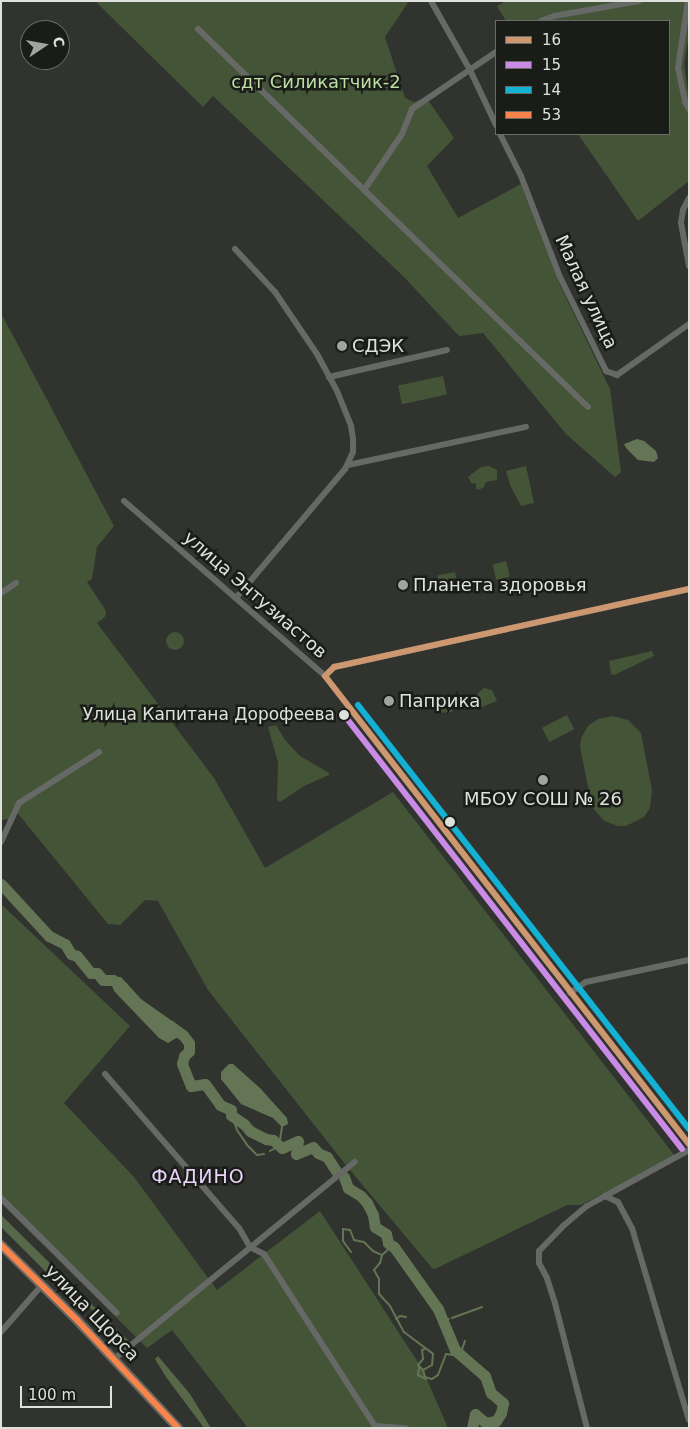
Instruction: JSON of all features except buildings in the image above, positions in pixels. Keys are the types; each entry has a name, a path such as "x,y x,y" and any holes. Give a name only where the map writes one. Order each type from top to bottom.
{"main road":[{"name":"улица Щорса","path":"1,1245 114,1359 178,1428"}],"street":[{"path":"432,1 470,70 495,123"},
{"path":"544,20 554,16 639,1"},
{"path":"688,1 678,68 685,102 689,109"},
{"path":"198,30 588,408"},
{"path":"364,190 402,134 412,109 495,53"},
{"name":"Малая улица","path":"500,135 521,176 560,277 606,371 617,375 689,324"},
{"path":"689,198 683,210 681,223 689,266"},
{"path":"235,250 275,292 300,327 329,376 350,426 352,452 348,465 236,597"},
{"path":"329,376 447,350"},
{"path":"348,465 526,427"},
{"name":"улица Энтузиастов","path":"124,501 236,597 324,676 689,1144"},
{"path":"1,594 16,583"},
{"path":"324,676 334,667 689,589"},
{"path":"1,842 19,803 99,752"},
{"path":"570,993 586,982 689,960"},
{"path":"105,1074 239,1228 250,1247 264,1254 375,1426 406,1428"},
{"path":"587,1428 555,1303 547,1278 539,1263 539,1251 563,1226 587,1206 689,1150"},
{"path":"114,1359 355,1162"},
{"path":"605,1196 618,1202 632,1228 689,1420"},
{"path":"1,1198 118,1314"},
{"path":"1,1332 42,1285"}],"green space":[{"name":"сдт Силикатчик-2","path":"95,1 409,1 385,37 405,98 414,102 426,97 454,138 427,166 458,218 521,184 560,285 610,389 621,472 615,477 566,434 483,333 459,336 404,277 213,96 203,107"},
{"path":"506,1 689,1 689,35 684,64 689,98 689,181 638,221 579,135 670,135 670,20 505,20 497,6"},
{"path":"1,313 114,526 97,547 92,579 87,582 106,611 105,617 97,623 214,778 265,868 393,792 675,1156 581,1205 567,1205 435,1269 432,1268 345,1164 208,990 158,901 145,900 120,925 108,924 15,810 10,819 1,820"},
{"path":"443,376 447,395 402,404 398,386"},
{"path":"489,466 497,470 497,480 486,482 484,487 477,491 479,489 476,489 476,483 472,484 468,477 481,467"},
{"path":"526,466 534,503 521,506 510,485 506,471"},
{"path":"506,561 510,577 496,580 492,564"},
{"path":"455,572 458,588 440,591 437,575"},
{"path":"175,632 181,635 184,641 181,647 175,650 169,647 166,641 169,635"},
{"path":"652,651 654,656 614,675 611,674 609,661"},
{"path":"484,688 492,690 497,701 475,710 475,696"},
{"path":"438,700 450,702 453,706 452,712 436,713 433,705"},
{"path":"567,715 574,729 549,742 542,728"},
{"path":"613,716 628,720 641,733 652,790 650,808 644,817 626,826 618,826 604,821 592,807 580,747 581,738 588,726 598,719"},
{"path":"276,725 285,740 300,756 329,773 329,775 304,786 280,802 277,800 278,762 268,727"},
{"path":"1,904 130,1026 64,1103 134,1177 217,1290 320,1211 423,1370 448,1428 248,1428 172,1330 147,1348 1,1203"}],"shaded area":[{"path":"637,439 644,441 656,451 658,458 654,462 638,460 626,448 624,444"},
{"path":"118,977 121,977 141,999 175,1023 181,1031 178,1037 168,1043 159,1038 114,991 111,983"},
{"path":"229,1064 233,1064 260,1088 287,1118 288,1124 282,1127 273,1118 241,1104 221,1079 221,1072"},
{"path":"1,1215 128,1340 119,1346 97,1314 45,1271 1,1227"},
{"path":"158,1356 190,1394 211,1428 204,1428 166,1377 155,1359"}],"waterway":[{"path":"1,884 49,936 65,944 71,954 77,956 91,973 97,973 103,980 113,980 124,989"},
{"path":"169,1025 183,1035 189,1043 189,1051 184,1056 182,1064 191,1086 205,1084 220,1105 231,1110 231,1115 250,1131 266,1139 273,1140 282,1148 298,1141 296,1154 313,1147 318,1153 327,1157 336,1171"},
{"path":"232,1116 237,1130 247,1145 257,1155 264,1154"},
{"path":"270,1151 279,1146 282,1127"},
{"path":"344,1177 348,1188 361,1196 367,1203 373,1215 375,1227 386,1234 388,1243 394,1247 438,1309 455,1350 485,1376 491,1393 503,1403 501,1413 496,1421 486,1423 475,1414 472,1428"},
{"path":"351,1252 343,1241 343,1229 350,1230 354,1240 364,1242 373,1251 382,1255 392,1246"},
{"path":"382,1255 380,1263 374,1270 379,1279 379,1294 390,1306 404,1332 433,1354 432,1365 423,1370 425,1377 432,1379 438,1375 446,1354 460,1356 465,1341"},
{"path":"452,1318 482,1307"},
{"path":"396,1319 400,1316 406,1317"},
{"path":"443,1320 449,1319"},
{"path":"423,1370 418,1365 423,1359 422,1350 425,1349"},
{"path":"419,1368 418,1375 426,1379"}],"transit line":[{"name":"16","path":"325,676 334,667 689,589"},
{"name":"16","path":"325,676 689,1144"},
{"name":"14","path":"358,705 689,1129"},
{"name":"15","path":"344,715 682,1149"},
{"name":"53","path":"1,1245 77,1320 178,1428"}],"place":[{"name":"СДЭК","path":"342,346"},
{"name":"Планета здоровья","path":"403,585"},
{"name":"Паприка","path":"389,701"},
{"name":"Улица Капитана Дорофеева","path":"344,715"},
{"name":"МБОУ СОШ № 26","path":"543,780"}],"district":[{"name":"ФАДИНО","path":"198,1177"}]}
